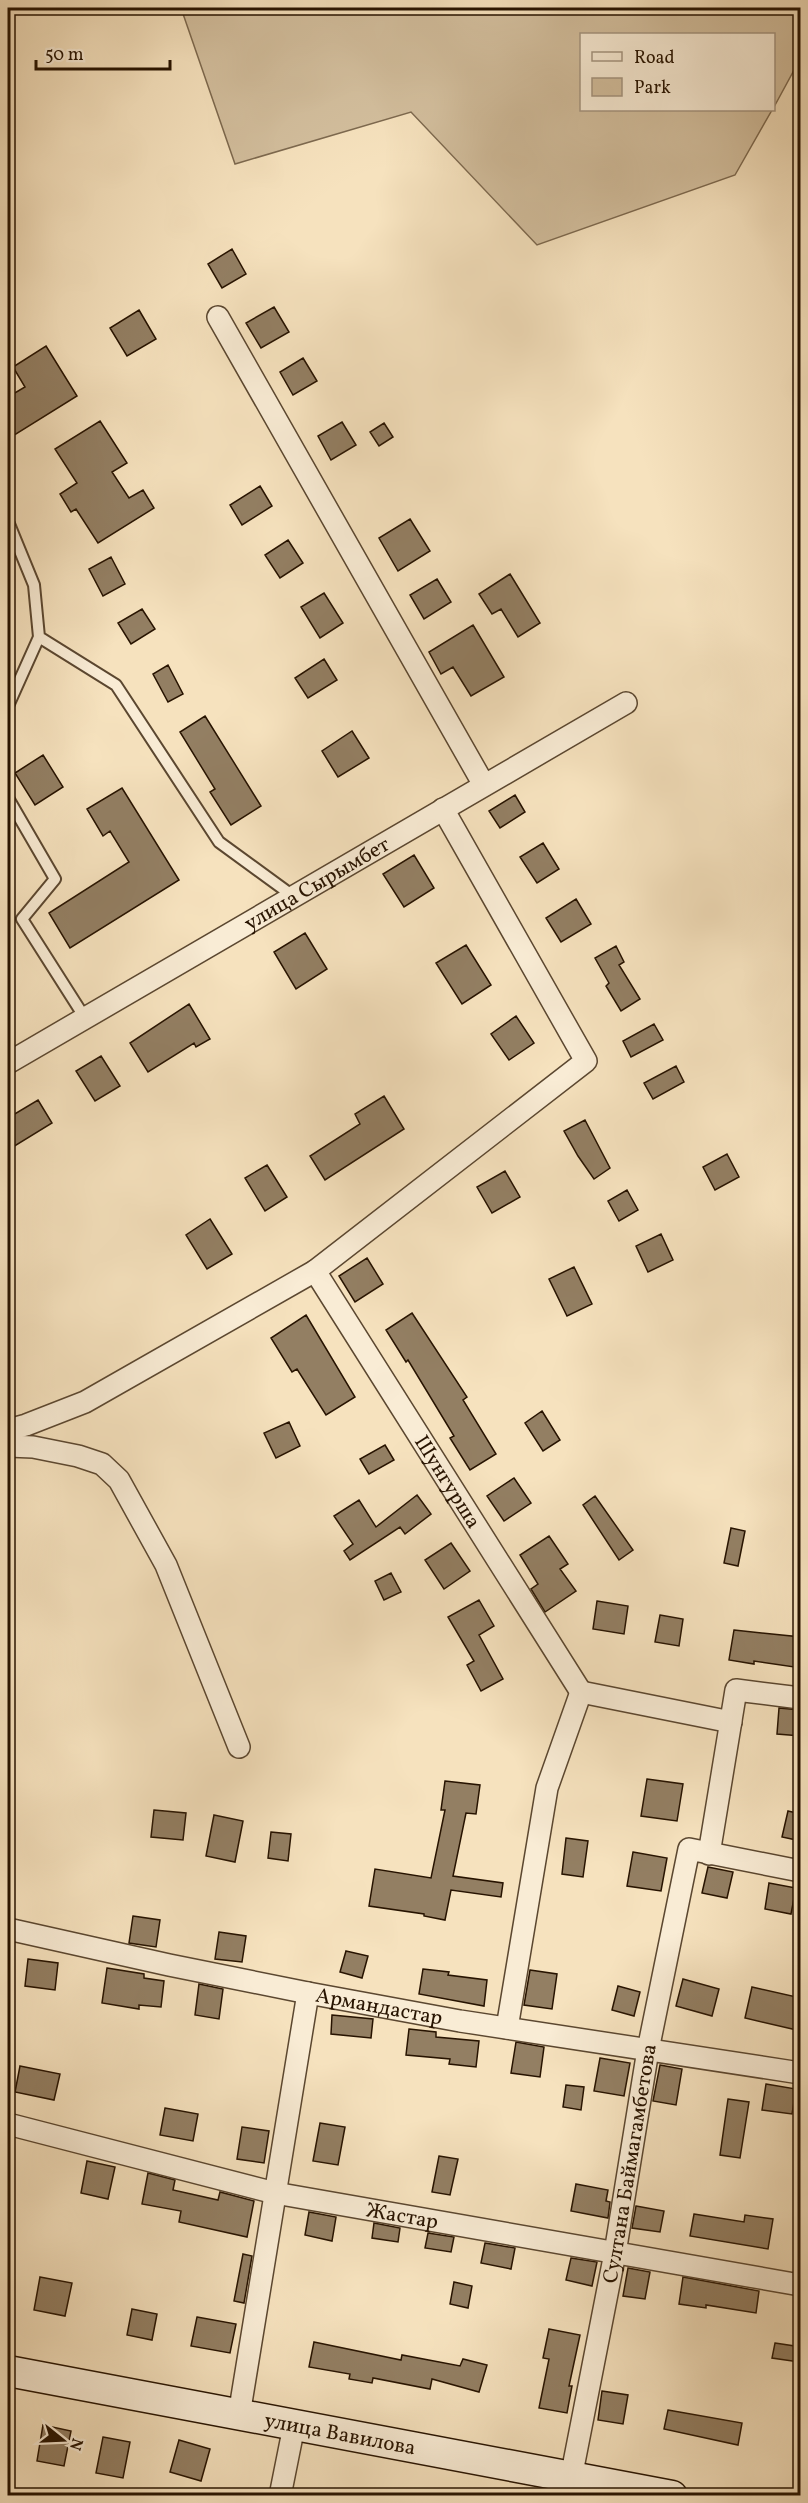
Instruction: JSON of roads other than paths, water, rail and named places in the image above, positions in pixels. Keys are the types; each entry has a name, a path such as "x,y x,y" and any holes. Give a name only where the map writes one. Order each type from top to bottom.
{"street":[{"path":"218,317 484,785"},
{"name":"улица Сырымбет","path":"8,1063 626,703"},
{"path":"8,1430 85,1402 315,1271 586,1061 443,809"},
{"name":"Шунгурша","path":"315,1271 581,1692"},
{"path":"8,1446 33,1446 78,1456 102,1464 119,1480 166,1565 239,1747"},
{"name":"Султана Баймагамбетова","path":"571,2478 615,2253 648,2050 731,1722 736,1690 801,1698"},
{"path":"507,2028 547,1788 581,1692 731,1722"},
{"path":"699,1852 801,1871"},
{"path":"8,1929 308,1993"},
{"name":"Армандастар","path":"239,2415 308,1993 507,2028 801,2073"},
{"name":"Жастар","path":"8,2124 274,2193 801,2285"},
{"name":"улица Вавилова","path":"8,2371 672,2496"},
{"path":"280,2496 294,2426"}],"lane":[{"path":"8,524 34,585 39,637 8,706"},
{"path":"39,637 116,685 219,842 293,896"},
{"path":"8,798 55,879 22,919 85,1018"}]}
